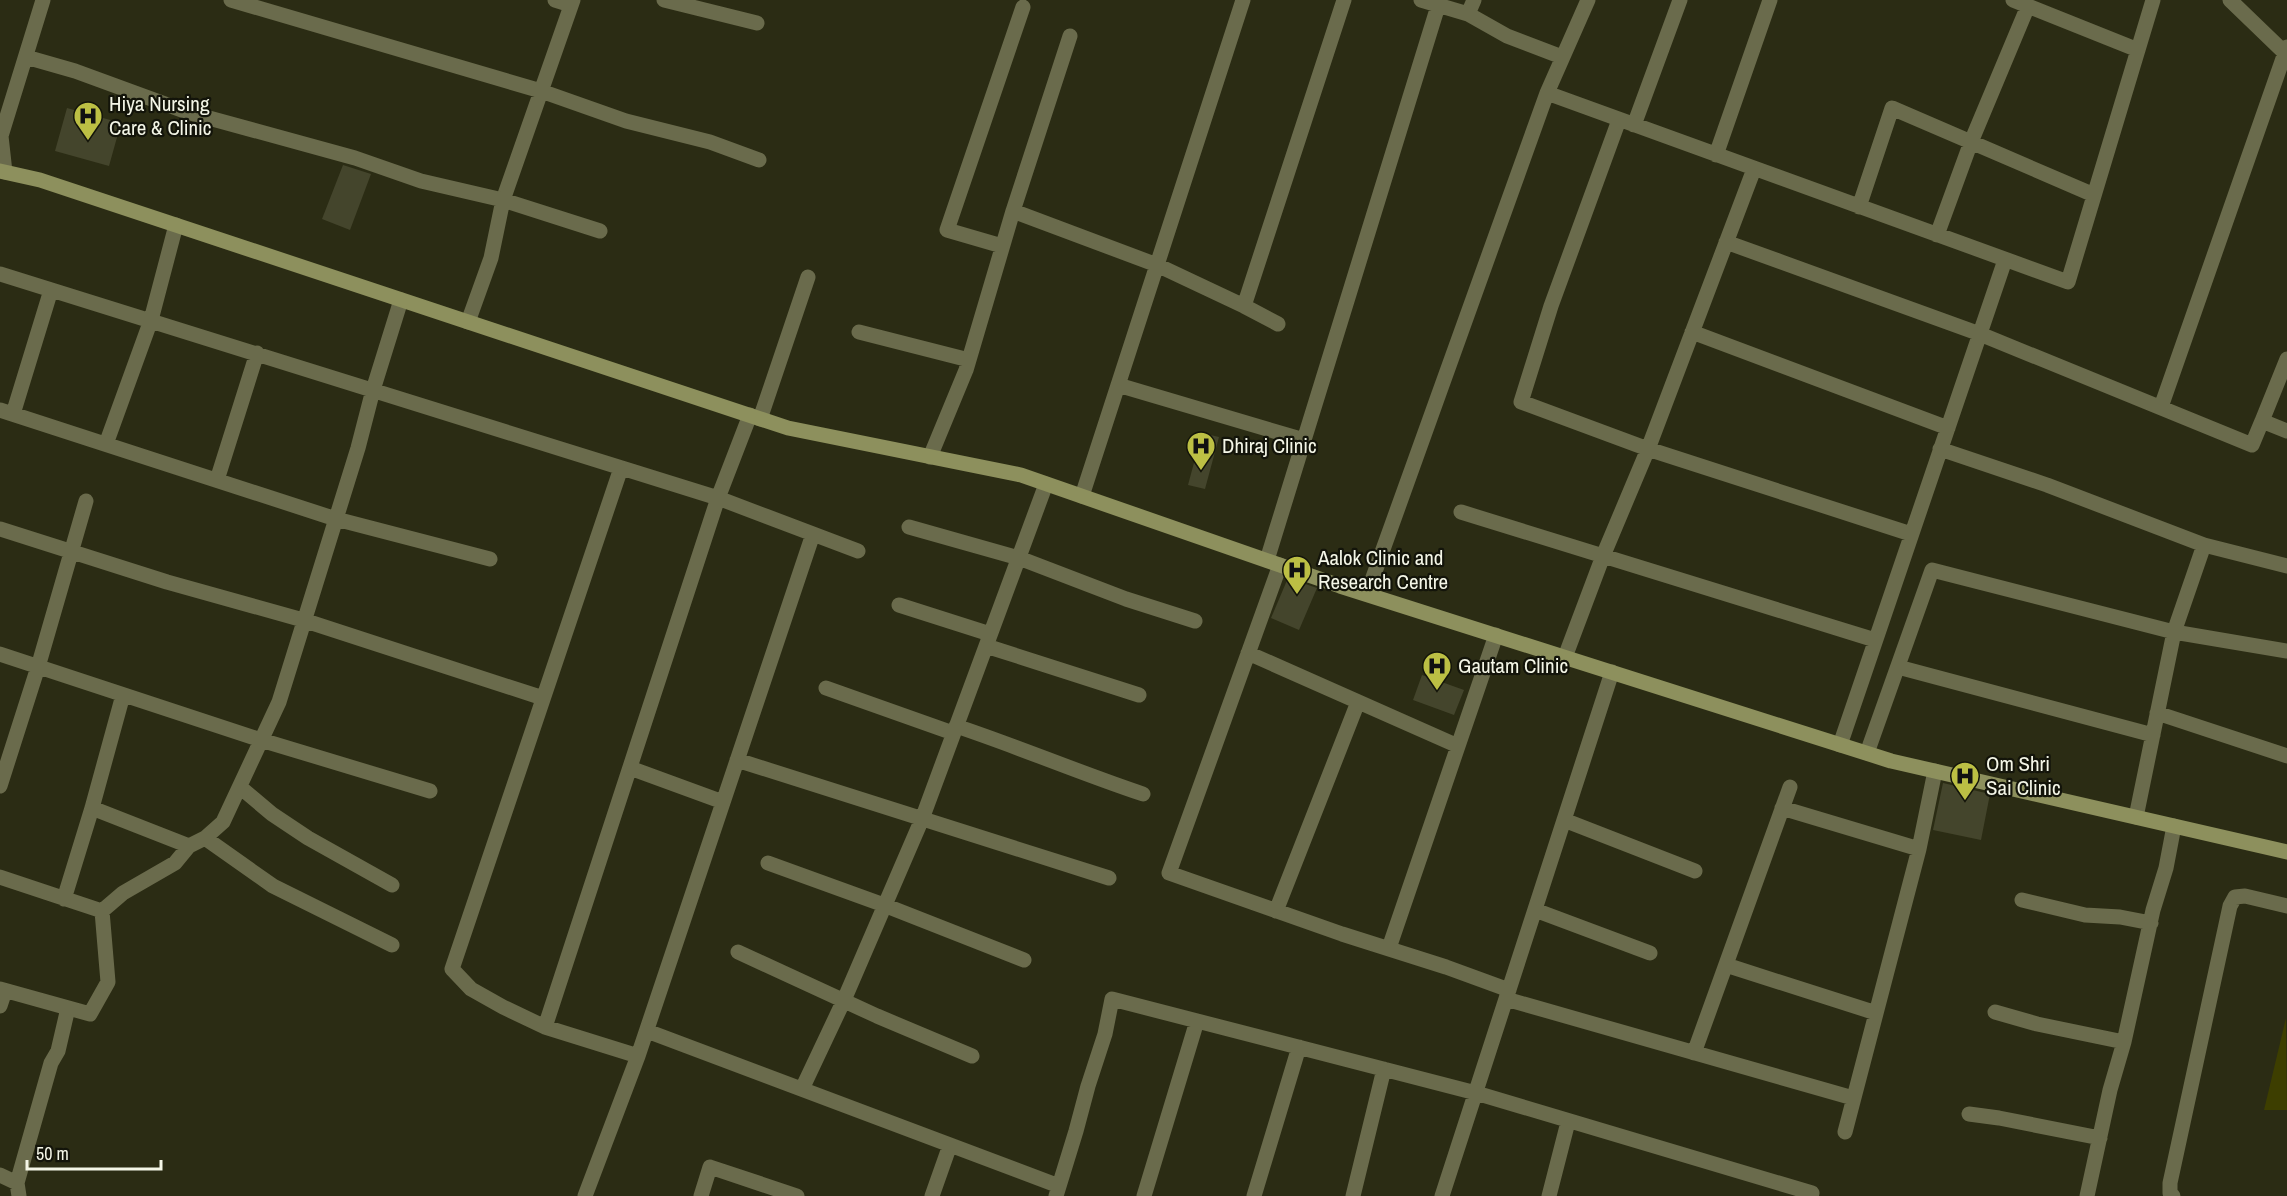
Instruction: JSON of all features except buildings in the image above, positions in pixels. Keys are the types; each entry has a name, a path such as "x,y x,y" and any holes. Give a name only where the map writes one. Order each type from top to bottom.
{"street":[{"path":"43,0 1,136 2,172 40,180 788,428 1020,475 1367,594 1840,745 1935,771 2287,852"},
{"path":"231,0 541,91 626,121 710,142 759,160"},
{"path":"468,322 491,258 503,200 572,2 555,0"},
{"path":"664,0 683,2 758,23"},
{"path":"1082,496 1243,0"},
{"path":"1244,306 1344,0"},
{"path":"1421,0 1438,6 1471,7 1507,36 1562,57"},
{"path":"1367,594 1546,93 1588,0"},
{"path":"1634,125 1680,0"},
{"path":"1716,155 1770,0"},
{"path":"2013,0 2138,50"},
{"path":"1546,93 2068,282 2153,0"},
{"path":"2161,408 2286,52 2230,0"},
{"path":"1438,6 1304,440 1248,653 1169,873 1389,948 1508,995 1694,1053 1853,1098"},
{"path":"1937,235 1971,142 2028,6"},
{"path":"1002,246 947,230 1023,7"},
{"path":"930,457 969,360 1002,246 1070,36"},
{"path":"26,57 75,71 187,112 355,158 421,181 503,200 600,231"},
{"path":"1858,207 1892,108 2094,195"},
{"path":"1619,120 1551,306 1521,402 1648,449 1911,534"},
{"path":"1565,657 1603,556 1648,449 1754,169"},
{"path":"1013,211 1157,265 1278,324"},
{"path":"106,444 151,320 176,225"},
{"path":"1726,242 1980,334 2252,445 2287,359"},
{"path":"1840,745 2005,260"},
{"path":"0,274 718,498 858,551"},
{"path":"545,1027 718,498 755,417 808,277"},
{"path":"51,290 6,412 336,519 490,559"},
{"path":"102,911 123,893 175,863 189,846 205,838 223,822 279,702 401,300"},
{"path":"859,332 969,360"},
{"path":"1692,332 1948,428"},
{"path":"217,480 257,353"},
{"path":"1118,385 1304,440"},
{"path":"2262,421 2287,431"},
{"path":"1940,449 2047,484 2204,545 2287,566"},
{"path":"621,468 452,969 471,989 545,1027 638,1056"},
{"path":"802,1089 844,1000 922,819 1046,484"},
{"path":"0,786 38,667 86,501"},
{"path":"1461,512 1875,640"},
{"path":"909,527 1019,558 1126,599 1195,621"},
{"path":"0,529 167,582 303,620 543,698"},
{"path":"585,1196 647,1031 813,534"},
{"path":"2136,817 2174,632 2204,545"},
{"path":"1867,753 1932,570 2174,632 2287,651"},
{"path":"899,606 1139,695"},
{"path":"1389,948 1496,635"},
{"path":"1248,653 1458,746"},
{"path":"0,654 261,740 430,791"},
{"path":"1898,667 2153,735"},
{"path":"1442,1196 1612,672"},
{"path":"826,688 1003,742 1089,776 1143,794"},
{"path":"64,899 123,695"},
{"path":"1276,911 1358,702"},
{"path":"2157,713 2287,756"},
{"path":"737,760 1109,879"},
{"path":"630,768 723,802"},
{"path":"1845,1132 1919,849 1935,771"},
{"path":"240,787 272,814 308,838 392,885"},
{"path":"1694,1053 1790,787"},
{"path":"92,808 189,846"},
{"path":"1782,808 1919,849"},
{"path":"1564,819 1695,871"},
{"path":"2087,1196 2110,1090 2124,1042 2174,826"},
{"path":"205,838 273,886 392,945"},
{"path":"768,863 884,905 1024,960"},
{"path":"0,878 102,911"},
{"path":"2173,1196 2170,1193 2170,1183 2230,906 2235,897 2245,896 2287,906"},
{"path":"2022,900 2085,915 2120,917 2151,923"},
{"path":"1535,910 1650,953"},
{"path":"0,1006 2,990 90,1014 108,982 102,911"},
{"path":"738,952 972,1056"},
{"path":"1726,965 1876,1013"},
{"path":"647,1031 950,1145 1057,1191 1105,1034 1112,999 1476,1093 1812,1193"},
{"path":"0,1175 18,1189 51,1064 58,1051 68,1008"},
{"path":"1995,1012 2037,1024 2124,1042"},
{"path":"1144,1196 1197,1021"},
{"path":"1254,1196 1299,1047"},
{"path":"1353,1196 1384,1069"},
{"path":"1969,1114 2100,1138"},
{"path":"1549,1196 1568,1122"},
{"path":"932,1196 950,1145"},
{"path":"701,1196 710,1167 797,1196"}],"shaded area":[{"path":"2286,1018 2287,1110 2264,1110"}],"place":[{"name":"Hiya Nursing Care & Clinic","path":"88,142"},
{"name":"Dhiraj Clinic","path":"1201,472"},
{"name":"Aalok Clinic and Research Centre","path":"1297,596"},
{"name":"Gautam Clinic","path":"1437,692"},
{"name":"Om Shri Sai Clinic","path":"1965,802"}]}
